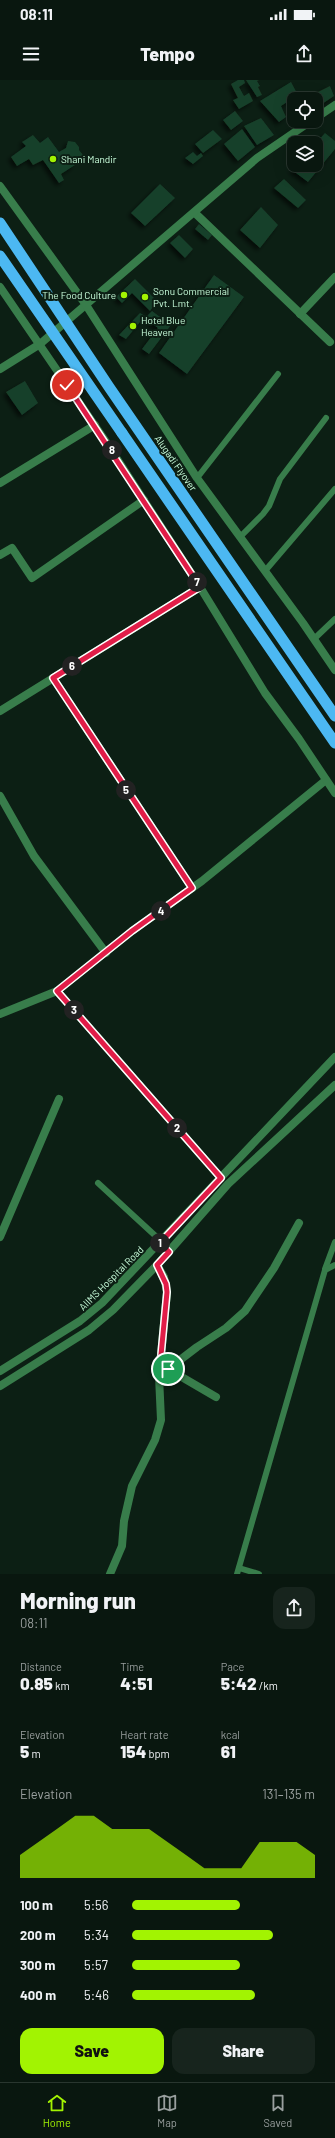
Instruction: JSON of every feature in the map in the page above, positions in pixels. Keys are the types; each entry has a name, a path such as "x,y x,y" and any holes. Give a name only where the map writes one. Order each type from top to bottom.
{"highway":[{"name":"Alugadi Flyover","path":"0,222 109,387 335,716"},
{"path":"0,256 335,743"}],"street":[{"path":"323,113 335,105"},
{"path":"0,369 40,344 195,213 257,158 301,128"},
{"path":"0,186 86,305 197,478 335,670"},
{"path":"195,213 330,342"},
{"path":"300,314 335,277"},
{"path":"0,287 95,425 144,500 200,587 265,693 335,793"},
{"path":"0,483 95,425"},
{"path":"0,555 12,548 32,578 144,500"},
{"path":"0,711 200,587"},
{"path":"53,678 192,888"},
{"path":"0,1014 57,991 192,888 326,780"},
{"path":"0,796 34,856 106,953"},
{"path":"57,991 221,1178"},
{"name":"AIIMS Hospital Road","path":"0,1371 80,1321 102,1303 335,1057"},
{"path":"0,1386 89,1330 113,1310 169,1252 228,1184 335,1085"},
{"path":"0,1238 59,1099"},
{"path":"159,1376 197,1347 226,1328 245,1312 274,1268 298,1223"},
{"path":"160,1242 169,1252"},
{"path":"110,1574 122,1546 124,1521 132,1486 155,1440 161,1420 159,1376 167,1292 166,1284 157,1265"},
{"path":"168,1369 216,1397"}],"lane":[{"path":"197,478 278,374"},
{"path":"240,537 269,506 280,479 326,418"},
{"path":"265,571 335,489"},
{"path":"314,639 335,619"},
{"path":"98,1183 160,1242"},
{"path":"259,1574 238,1571 325,1270 335,1242"},
{"path":"325,1270 335,1265"}],"building":[{"path":"238,80 244,80 245,83 239,87 244,96 249,93 253,101 239,109 233,100 238,98 231,84"},
{"path":"246,80 259,80 257,81 260,86 258,87 262,95 257,97"},
{"path":"291,82 296,92 287,92 287,102 281,106 286,117 279,122 260,101"},
{"path":"330,86 334,96 323,103 323,92 318,92"},
{"path":"235,111 243,121 231,130 223,120"},
{"path":"261,118 274,135 257,145 244,126"},
{"path":"242,129 255,147 238,161 224,144"},
{"path":"213,130 222,139 203,153 195,144"},
{"path":"325,133 335,141 335,149 323,164 323,136"},
{"name":"Shani Mandir","path":"33,135 40,143 48,137 59,152 66,148 68,141 75,142 79,147 79,150 83,155 73,162 75,165 61,174 64,180 59,183 43,160 33,165 29,159 17,166 11,157 26,146 22,142"},
{"path":"193,152 197,156 201,153 203,156 193,164 185,158"},
{"path":"295,172 316,172 308,182"},
{"path":"284,179 306,200 298,208 274,188"},
{"path":"160,184 175,198 145,226 131,213"},
{"path":"261,207 278,225 260,248 240,230"},
{"path":"199,224 212,235 208,240 195,229"},
{"path":"179,235 193,249 185,258 170,243"},
{"path":"214,275 244,297 187,374 159,353"},
{"name":"Sonu Commercial Pvt. Lmt.","path":"135,279 157,301 150,311 132,293 122,303 116,297"},
{"path":"152,311 171,325 149,354 142,349 158,328 145,318"},
{"name":"Hotel Blue Heaven","path":"140,313 145,316 126,339 119,335"},
{"path":"25,381 38,403 22,415 6,392"}],"place":[{"name":"Shani Mandir","path":"53,159"},
{"name":"The Food Culture","path":"124,295"},
{"name":"Sonu Commercial Pvt. Lmt.","path":"145,297"},
{"name":"Hotel Blue Heaven","path":"133,326"}],"route":[{"path":"67,385 106,442 200,587 53,678 192,888 132,931 57,991 221,1178 160,1243 169,1252 157,1265 164,1277 167,1292 159,1376 168,1369"}]}
